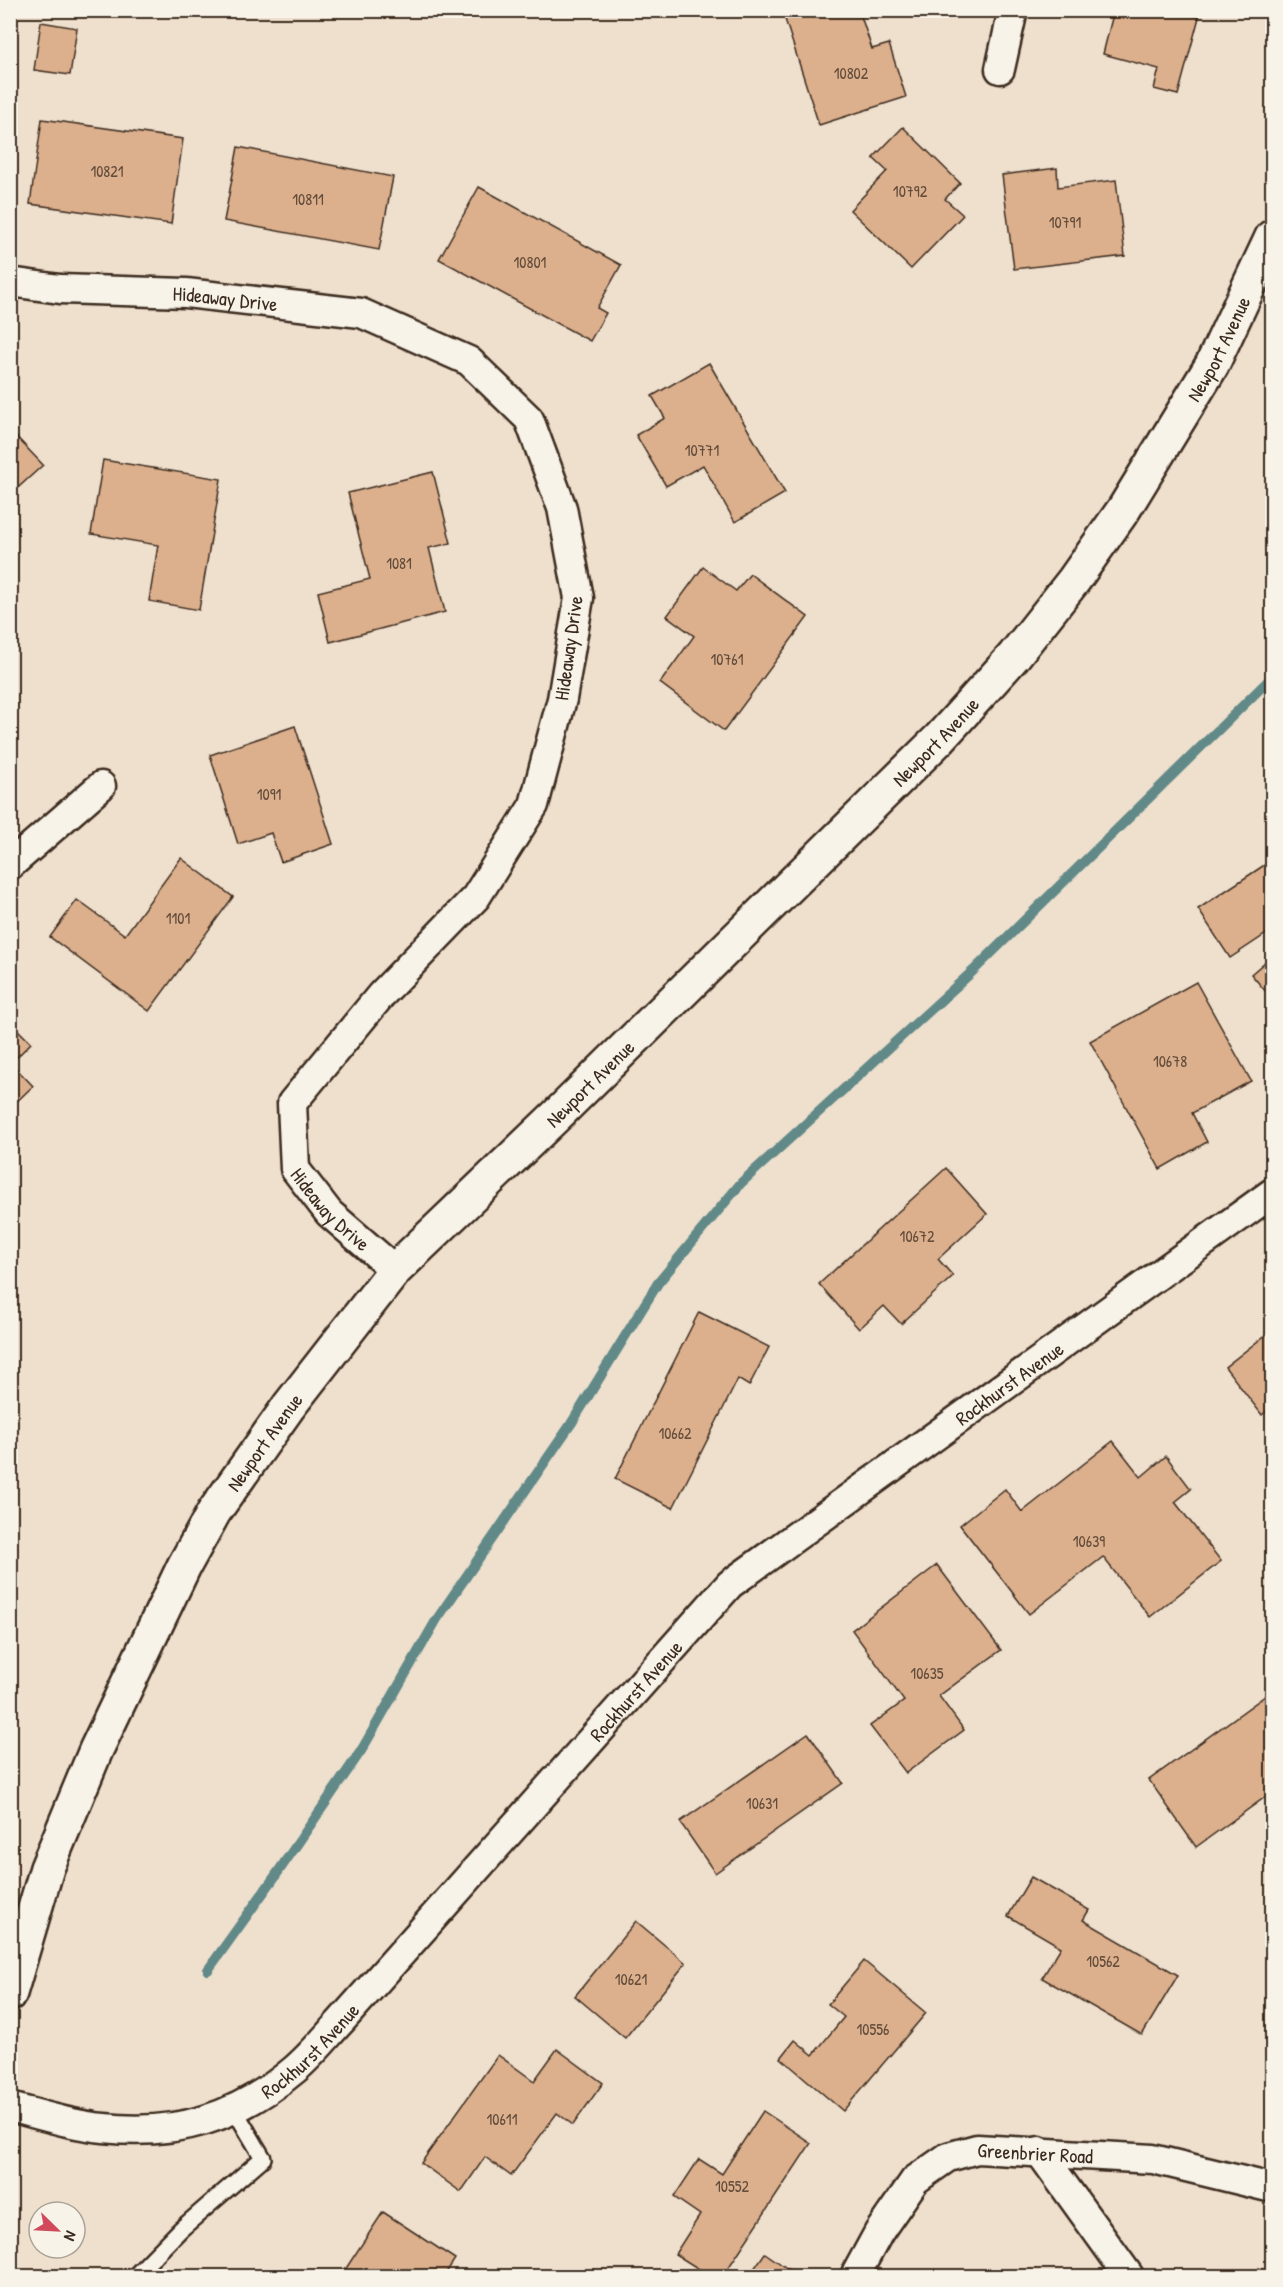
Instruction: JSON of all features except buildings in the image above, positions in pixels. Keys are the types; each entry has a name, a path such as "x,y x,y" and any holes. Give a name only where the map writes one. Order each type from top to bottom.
{"main road":[{"name":"Newport Avenue","path":"10,1993 47,1868 96,1750 184,1566 214,1512 289,1406 395,1270 556,1116 940,738 1014,656 1074,580 1124,509 1212,364 1272,237"}],"street":[{"path":"1000,69 1013,10"},
{"name":"Hideaway Drive","path":"10,282 60,289 186,293 361,313 470,361 529,419 562,508 579,598 562,699 534,805 476,897 381,996 292,1103 296,1169 329,1213 395,1270"},
{"path":"10,865 101,786"},
{"name":"Rockhurst Avenue","path":"10,2107 86,2125 137,2131 177,2128 215,2118 234,2109 294,2070 342,2021 730,1584 1272,1193"},
{"name":"Greenbrier Road","path":"855,2277 879,2232 915,2180 948,2157 977,2149 1153,2159 1272,2188"},
{"path":"1039,2151 1129,2277"}],"lane":[{"path":"135,2277 181,2229 263,2158 234,2109"}],"waterway":[{"path":"208,1970 361,1751 437,1619 571,1424 658,1283 741,1183 973,971 1272,677"}]}
